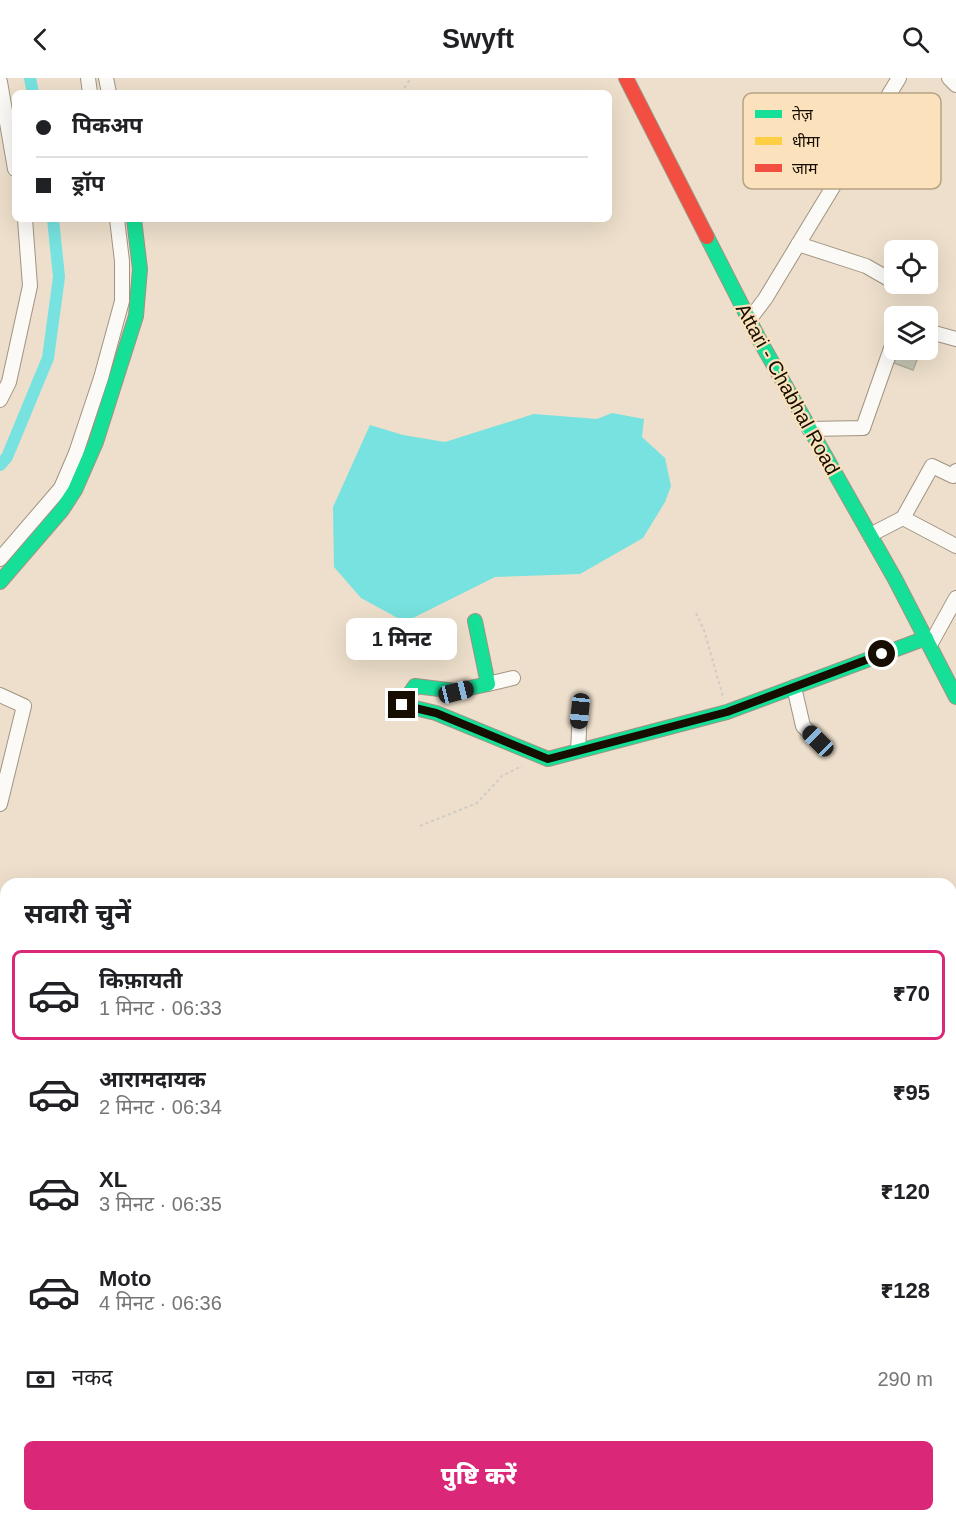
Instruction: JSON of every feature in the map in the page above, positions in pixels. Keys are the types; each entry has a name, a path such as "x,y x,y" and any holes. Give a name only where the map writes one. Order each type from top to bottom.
{"street":[{"name":"Attari - Chabhal Road","path":"626,78 749,320 870,535 956,697"},
{"path":"890,93 899,78"},
{"path":"949,78 956,85"},
{"path":"0,82 12,152"},
{"path":"749,320 765,299 831,189"},
{"path":"0,400 9,382 30,286 25,222"},
{"path":"0,559 61,488 76,453 101,378 122,301 122,261 117,222"},
{"path":"0,582 62,510 75,490 96,442 136,316 140,269 134,222"},
{"path":"798,244 866,266 884,276"},
{"path":"938,334 956,339"},
{"path":"809,429 863,428 887,360"},
{"path":"870,535 903,518 932,466 953,476 956,471"},
{"path":"903,518 956,546"},
{"path":"513,678 456,692 415,686 402,705 436,713 548,759 727,712 928,642 956,598"},
{"path":"475,621 488,684"},
{"path":"794,687 803,726 818,741"},
{"path":"0,695 24,706 0,804"},
{"path":"578,752 580,711"}],"path":[{"path":"696,614 704,630 727,712"},
{"path":"420,826 477,803 502,776 525,764"}],"water":[{"path":"612,413 644,419 642,437 665,458 671,486 665,502 643,538 580,574 495,577 405,622 361,598 334,567 333,507 370,425 403,435 445,442 534,414 597,419"}],"building":[{"path":"895,360 917,360 913,370 894,363"}],"waterway":[{"path":"30,78 32,90"},
{"path":"0,465 7,457 48,358 59,277 53,222"}],"traffic: fast":[{"path":"0,582 62,510 75,490 96,442 136,316 140,269 134,222"},
{"path":"707,237 760,341 895,579 956,697"},
{"path":"475,621 488,684 456,691 415,686 402,705 436,713 548,759 727,712 926,638"}],"traffic: jam":[{"path":"626,78 707,237"}],"route":[{"path":"402,705 436,713 548,759 727,712 882,654"}]}
